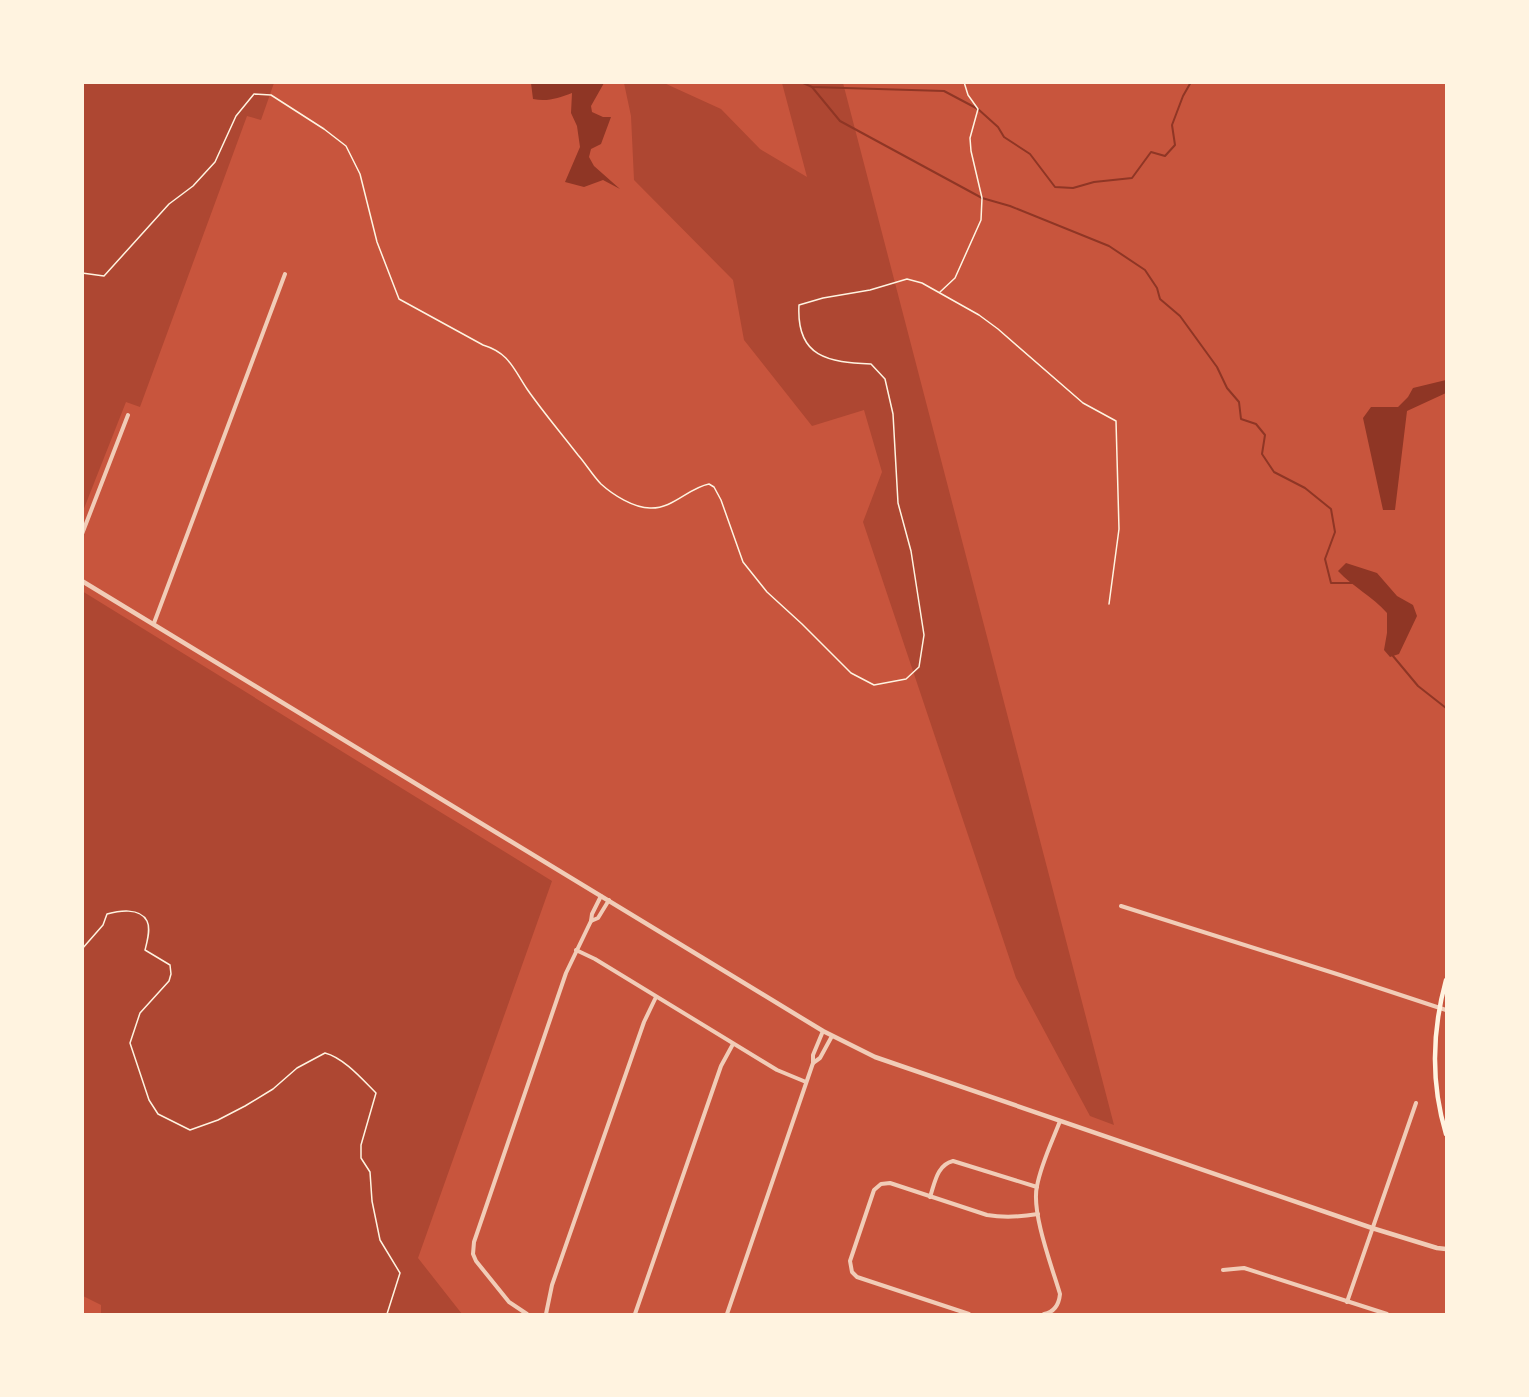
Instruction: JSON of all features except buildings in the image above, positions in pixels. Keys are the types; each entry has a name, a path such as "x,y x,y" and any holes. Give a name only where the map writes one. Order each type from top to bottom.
{"main road":[{"path":"1446,980 1436,1030 1440,1106 1446,1134"}],"street":[{"path":"154,623 285,274"},
{"path":"82,534 128,415"},
{"path":"82,581 832,1036 875,1057 1372,1228 1446,1249"},
{"path":"527,1314 516,1308 502,1295 475,1259 474,1247 480,1222 566,973 601,896"},
{"path":"591,921 598,918 609,900"},
{"path":"1121,906 1446,1010"},
{"path":"576,950 595,959 777,1070 806,1082"},
{"path":"546,1314 552,1285 644,1022 656,996"},
{"path":"727,1314 823,1031"},
{"path":"813,1063 820,1058 832,1036"},
{"path":"635,1314 721,1066 733,1044"},
{"path":"1347,1302 1416,1103"},
{"path":"1044,1314 1049,1313 1057,1305 1060,1294 1038,1214 1036,1187 1060,1121"},
{"path":"930,1197 939,1171 947,1162 953,1161 1036,1187"},
{"path":"969,1314 857,1277 852,1272 850,1261 877,1187 890,1184 1000,1218 1038,1214"},
{"path":"1223,1270 1244,1268 1387,1314"}],"path":[{"path":"940,293 956,278 981,220 982,198 970,138 978,109 968,95 964,82"},
{"path":"82,273 104,276 169,204 193,186 215,162 237,116 254,94 272,94 346,146 360,174 377,242 399,299 483,345 498,350 510,362 528,390 601,483 618,496 637,506 652,509 679,501 698,486 709,484 714,487 722,500 743,562 767,592 851,674 874,685 906,679 920,667 924,635 911,551 898,503 893,414 885,379 871,364 839,363 818,356 806,341 798,320 799,305 870,290 907,279 922,283 979,315 1083,403 1116,421 1119,529 1109,604"},
{"path":"82,950 103,925 107,914 129,911 141,914 148,921 145,950 170,965 171,974 169,981 140,1013 129,1043 153,1107 158,1114 190,1130 218,1120 245,1106 273,1089 297,1068 325,1053 346,1064 376,1093 361,1144 360,1158 370,1172 372,1201 380,1240 400,1273 387,1314"}],"shaded area":[{"path":"83,83 274,83 261,120 247,116 140,407 126,402 83,511"},
{"path":"531,83 604,83 591,106 592,112 603,117 611,117 601,144 591,149 589,157 594,166 620,189 603,180 584,187 565,182 580,147 577,126 571,113 572,93 548,100 533,99"},
{"path":"624,83 664,83 721,109 760,149 807,177 782,83 843,83 1114,1125 1090,1116 1016,978 863,522 882,472 864,410 812,426 744,340 733,280 634,180 631,116"},
{"path":"1446,380 1446,393 1407,411 1395,510 1383,510 1363,418 1371,407 1398,407 1413,388"},
{"path":"1346,563 1377,573 1397,596 1413,605 1417,616 1399,654 1390,657 1384,650 1387,613 1338,571"},
{"path":"82,591 552,881 418,1258 462,1314 101,1314 101,1305 83,1296"}],"waterway":[{"path":"801,82 812,87 944,91 978,109 998,127 1004,137 1030,154 1055,187 1073,188 1094,182 1132,178 1151,152 1165,156 1175,145 1172,125 1191,82"},
{"path":"812,87 840,121 982,198 1010,206 1109,246 1145,270 1157,288 1160,299 1180,316 1217,367 1227,388 1239,402 1241,419 1256,424 1265,435 1262,454 1274,472 1305,488 1331,509 1335,532 1325,559 1331,583 1352,583"},
{"path":"1393,656 1418,686 1446,708"}]}
